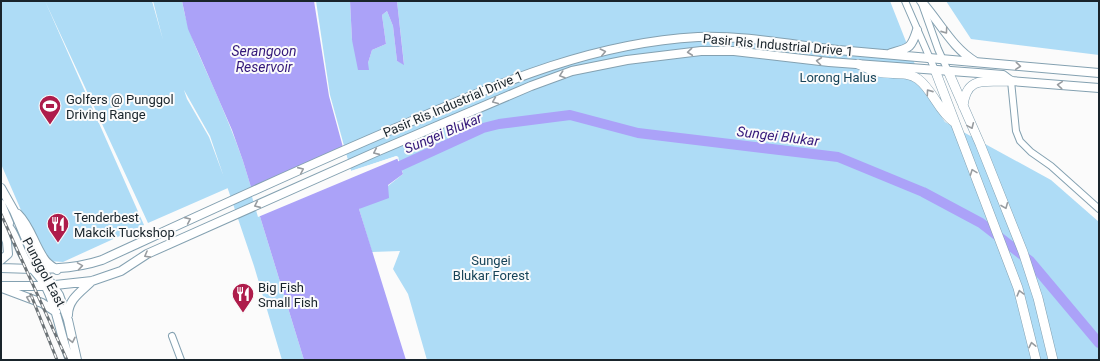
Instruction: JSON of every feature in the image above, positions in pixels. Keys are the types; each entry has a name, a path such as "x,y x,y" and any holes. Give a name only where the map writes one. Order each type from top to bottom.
{"highway":[{"path":"858,64 879,72 913,76 925,86 945,116 954,122"},
{"path":"935,70 1006,252 1018,288 1036,360"},
{"path":"948,71 980,144 1023,252 1038,298 1053,360"},
{"path":"963,107 964,94 969,86 980,81 1011,81"},
{"path":"1049,360 1050,350"}],"main road":[{"path":"921,1 936,17 955,46 964,55 979,63"},
{"path":"885,54 907,49 913,44 917,30"},
{"name":"Pasir Ris Industrial Drive 1","path":"1,268 57,270 84,266 102,260 367,140 512,78 561,62 615,49 659,41 700,37 1099,73"},
{"name":"Pasir Ris Industrial Drive 1","path":"92,281 120,272 147,254 376,152 531,86 572,72 613,63 701,51 734,51 858,64 1003,76 1011,81 1099,88"},
{"path":"1082,71 1088,76 1090,82 1086,87"},
{"name":"Punggol East","path":"1,188 14,211 30,250 49,285 64,346 70,360"},
{"path":"1,204 12,229"},
{"path":"14,211 23,220 45,261 57,270"},
{"name":"Punggol East","path":"1,217 12,229 24,258 32,269 59,295 68,320 77,360"},
{"path":"1,226 7,242 8,254 1,260"},
{"path":"1,287 92,281"},
{"path":"68,320 68,307 73,299 92,281"},
{"path":"1,287 42,303 56,312"}],"street":[{"path":"905,1 935,70"},
{"path":"921,1 948,71"},
{"path":"1011,81 1016,131 1020,141 1031,152 1051,166 1099,209"},
{"path":"172,336 181,360"}],"green space":[{"name":"Golfers @ Punggol Driving Range","path":"1,1 45,1 144,225 63,262 49,261 40,254 1,164"},
{"path":"45,1 152,1 163,40 153,1 182,1 194,44 224,112 243,161 304,360 282,360 254,266 228,188 148,223","holes":["184,90 210,136 224,176 209,137 187,99"]},
{"path":"316,1 350,1 352,40 368,63 372,50 386,44 382,15 387,11 393,26 397,61 404,64 397,1 890,1 927,95 945,122 1051,180 1099,222 1099,360 427,360 408,294 393,269 400,251 372,252 359,209 403,174 398,157 397,156 351,171 330,95"},
{"path":"946,1 1099,1 1099,55 971,39"}],"water":[{"name":"Serangoon Reservoir","path":"182,1 314,1 329,96 350,173 397,158 403,174 388,185 389,198 359,209 406,360 304,360 243,161 232,130 188,29"},
{"path":"350,1 397,1 404,65 397,61 393,26 387,11 382,15 386,44 372,50 368,63 369,70 358,70 352,40"}],"pier":[{"path":"344,148 351,171 396,156 399,158 258,217 250,190"}],"waterway":[{"name":"Sungei Blukar","path":"400,166 483,128 499,124 570,115 638,133 838,157 923,192 981,223 1030,261 1099,343"}],"railway":[{"path":"1,214 67,360"},
{"path":"31,295 57,360"}],"place":[{"name":"Golfers @ Punggol Driving Range","path":"50,126"},
{"name":"Tenderbest Makcik Tuckshop","path":"58,244"},
{"name":"Big Fish Small Fish","path":"243,314"}],"park label":[{"name":"Lorong Halus","path":"838,77"},
{"name":"Sungei Blukar Forest","path":"491,268"}]}
